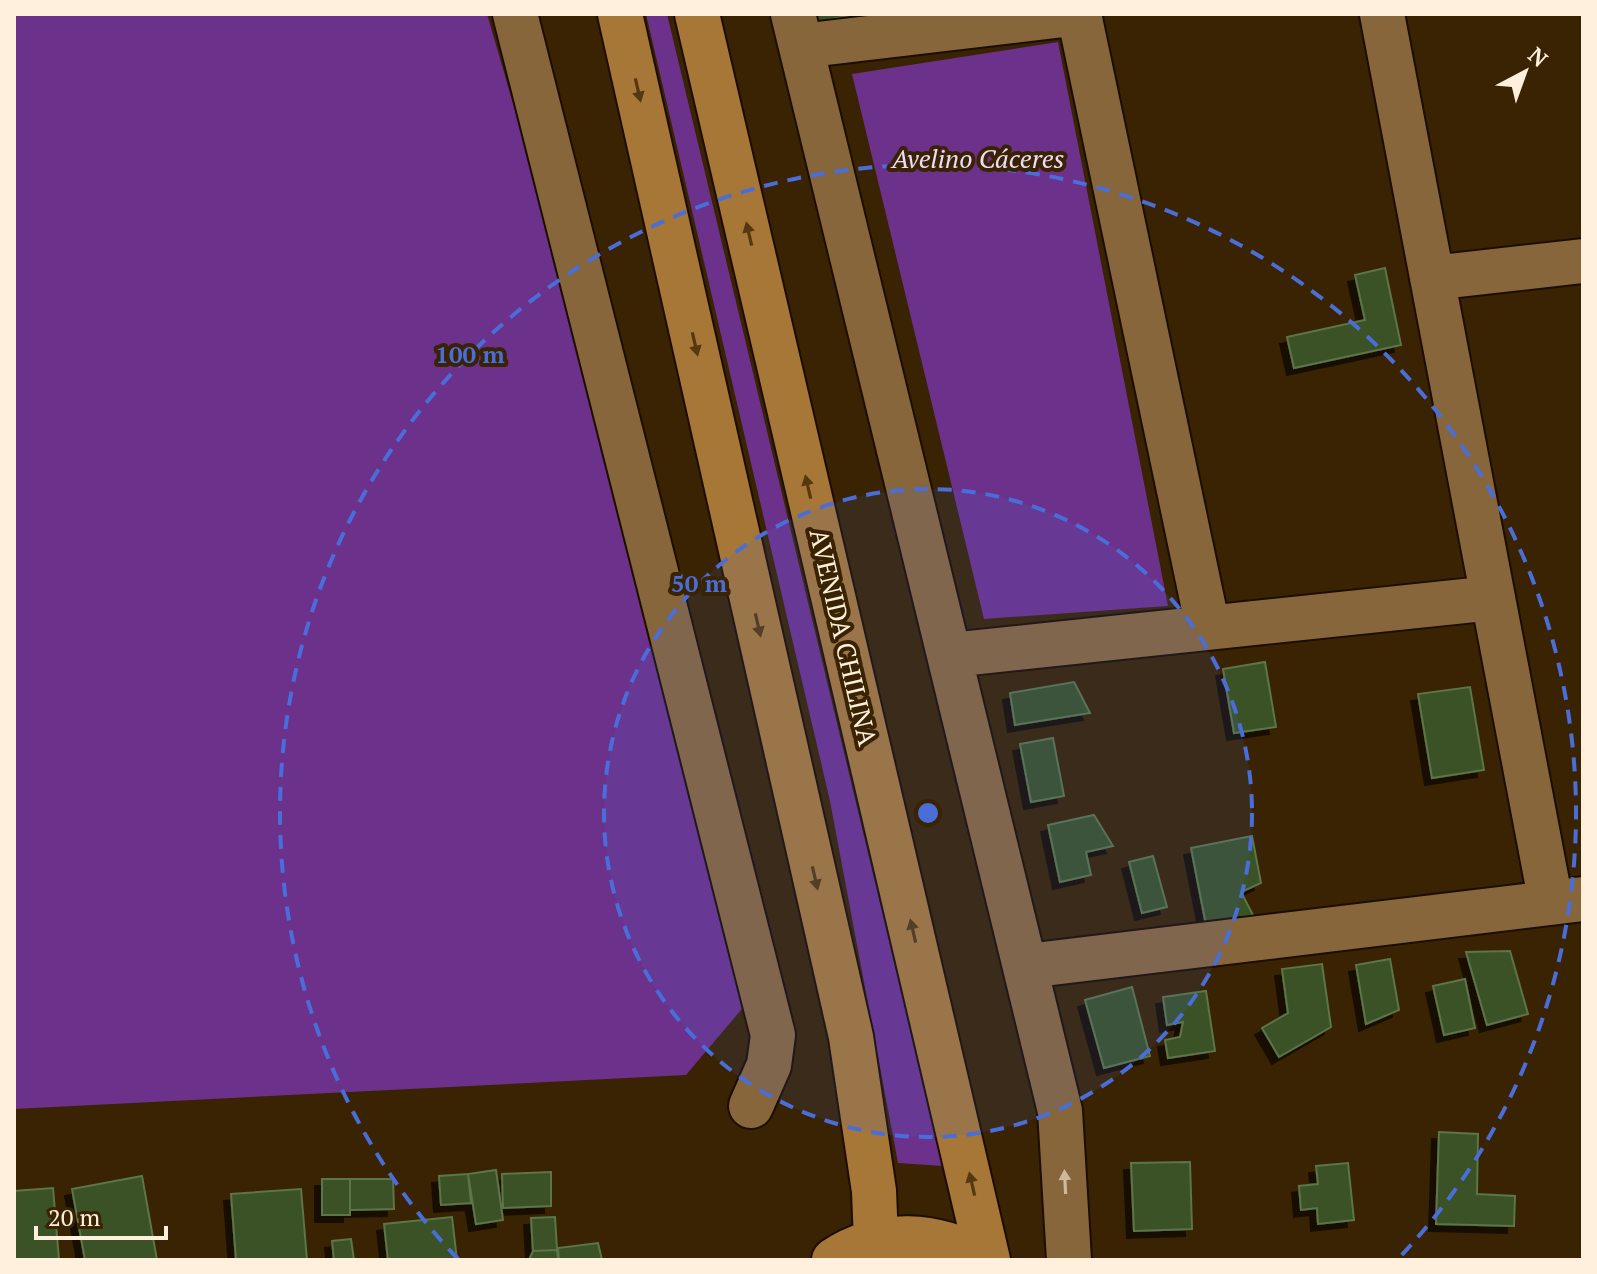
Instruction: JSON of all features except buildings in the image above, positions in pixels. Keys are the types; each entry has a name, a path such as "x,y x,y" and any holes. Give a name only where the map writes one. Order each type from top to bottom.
{"main road":[{"path":"620,14 851,1037 874,1191 876,1241"},
{"name":"AVENIDA CHILINA","path":"697,14 986,1260"},
{"path":"834,1260 876,1241 905,1237 935,1240 986,1260"}],"street":[{"path":"515,14 773,1035 769,1065 751,1106"},
{"path":"1069,1260 1060,1111 797,30 1072,14"},
{"path":"1079,14 1208,628"},
{"path":"1027,966 1567,901 1493,598 1382,14"},
{"path":"1432,278 1583,261"},
{"path":"951,655 1493,598"}],"green space":[{"path":"14,14 487,14 768,978 686,1075 14,1109"},
{"path":"646,14 667,14 943,1166 898,1163 830,801"},
{"name":"Avelino Cáceres","path":"1058,42 1168,606 984,619 852,74"}]}
